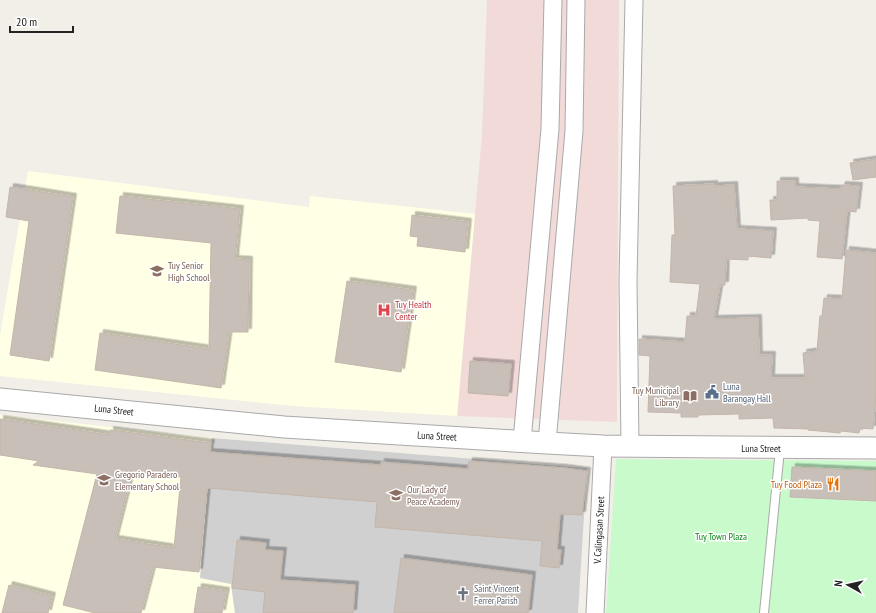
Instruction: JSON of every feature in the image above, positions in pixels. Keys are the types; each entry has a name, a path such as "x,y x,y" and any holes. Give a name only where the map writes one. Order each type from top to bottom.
{"street":[{"path":"522,441 550,129 553,0"},
{"path":"547,443 574,131 576,0"},
{"path":"630,447 628,281 634,0"},
{"name":"Luna Street","path":"0,399 284,427 547,443 630,447 876,448"},
{"name":"V. Calingasan Street","path":"595,613 603,446"}],"lane":[{"path":"764,613 780,448"}],"shaded area":[{"path":"487,0 619,0 617,422 457,416 482,135"},
{"name":"Tuy Senior High School","path":"28,171 309,207 310,196 475,214 457,416 293,406 0,376 0,335"},
{"name":"Gregorio Paradero Elementary School","path":"0,415 212,438 587,468 205,521 200,578 231,584 235,613 0,613"},
{"path":"212,438 587,468 578,613 235,613 231,584 200,578"}],"green space":[{"name":"Tuy Town Plaza","path":"616,459 876,461 876,613 606,613"}],"building":[{"path":"876,159 876,177 853,180 850,163"},
{"path":"777,181 795,181 795,187 841,189 842,185 859,186 856,212 847,211 842,259 817,257 820,221 808,220 808,218 771,220 770,200 777,200"},
{"path":"714,184 714,186 734,185 737,229 773,231 771,258 748,256 748,260 726,259 725,285 720,285 714,319 758,318 759,355 772,355 771,378 805,378 803,353 817,351 820,316 822,316 824,298 842,299 846,250 876,253 876,396 873,429 860,428 859,433 841,431 840,433 808,429 774,428 773,418 739,419 739,414 681,417 681,413 648,412 650,356 639,355 639,339 685,342 687,316 696,316 700,284 670,282 672,235 675,235 673,186"},
{"path":"10,187 73,197 49,361 10,355 29,221 6,217"},
{"path":"120,196 240,209 235,259 249,260 248,332 229,332 221,388 95,370 100,333 209,349 211,243 116,233"},
{"path":"412,215 468,222 465,252 417,246 418,237 410,236"},
{"path":"347,281 413,290 401,372 335,362"},
{"path":"470,361 511,364 508,396 468,393"},
{"path":"0,419 110,435 110,430 211,443 209,452 381,465 381,462 468,469 469,461 587,471 582,515 560,514 557,550 561,550 559,568 540,566 542,541 375,527 377,502 207,488 199,572 153,567 141,613 95,613 63,605 97,474 33,465 39,461 0,455","holes":["132,472 181,477 174,548 115,539"]},
{"name":"Tuy Food Plaza","path":"792,467 876,471 876,501 790,497"},
{"path":"237,540 266,543 265,550 283,551 280,580 355,585 353,613 263,613 265,592 232,588"},
{"name":"Saint Vincent Ferrer Parish","path":"401,558 532,575 528,613 394,613"},
{"path":"9,585 52,596 48,613 2,613"},
{"path":"198,587 226,591 222,613 194,613"}],"place":[{"name":"Tuy Senior High School","path":"157,271"},
{"name":"Tuy Health Center","path":"384,310"},
{"name":"Luna Barangay Hall","path":"712,392"},
{"name":"Tuy Municipal Library","path":"690,396"},
{"name":"Gregorio Paradero Elementary School","path":"104,480"},
{"name":"Tuy Food Plaza","path":"833,484"},
{"name":"Our Lady of Peace Academy","path":"396,495"},
{"name":"Saint Vincent Ferrer Parish","path":"463,594"}]}
